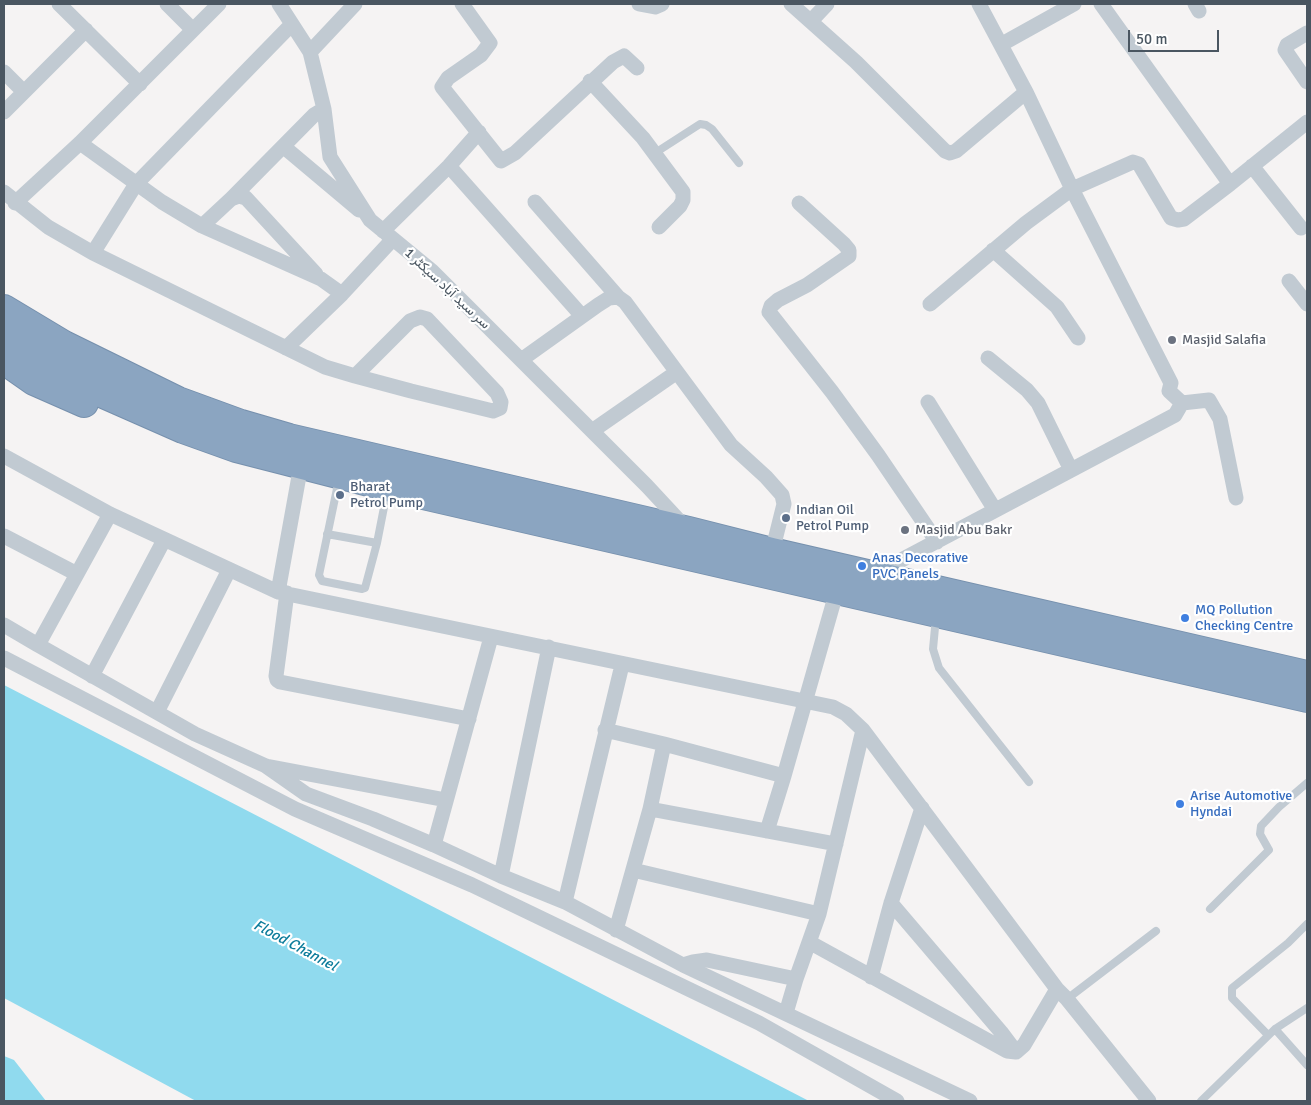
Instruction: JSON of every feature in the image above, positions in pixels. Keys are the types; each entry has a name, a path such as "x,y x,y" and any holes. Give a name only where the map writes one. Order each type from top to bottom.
{"highway":[{"path":"4,297 60,334 182,391 243,416 267,444 301,465 388,487 1307,698"},
{"path":"4,309 64,345 178,401 239,436"},
{"path":"4,338 62,373 99,392 183,429 239,436 267,444 339,450 1307,676"},
{"path":"4,360 34,382 172,438 216,452 267,444"}],"street":[{"path":"59,4 140,84"},
{"path":"166,4 193,30"},
{"path":"15,203 80,143 218,4"},
{"name":"سر سید آباد سیکٹر 1","path":"279,4 310,52 324,109 330,157 370,220 432,271 647,486 689,531"},
{"path":"310,52 355,4"},
{"path":"462,4 490,43 481,55 448,78 442,87 502,161 515,153 590,81 613,62 624,56 637,68"},
{"path":"639,4 655,7 662,4"},
{"path":"791,4 856,62 945,151 950,153 956,151 1026,92"},
{"path":"811,21 826,4"},
{"path":"979,4 1002,44 1072,190 1171,383 1169,391 1182,403 1209,400 1220,419 1236,498"},
{"path":"1002,44 1074,4"},
{"path":"1101,4 1230,184"},
{"path":"93,253 136,184 292,24"},
{"path":"4,112 86,30"},
{"path":"1307,32 1287,44 1284,50 1307,82"},
{"path":"4,72 24,92"},
{"path":"590,81 655,152 683,192 683,200 680,206 659,227"},
{"path":"202,226 284,147 314,115 324,109"},
{"path":"930,304 1026,223 1072,190 1133,162 1139,164 1171,218 1184,219 1307,122"},
{"path":"286,348 342,294 388,235 479,132"},
{"path":"80,143 162,202 202,226 321,280 342,294"},
{"path":"284,147 370,220"},
{"path":"449,166 582,316"},
{"path":"1252,166 1301,228"},
{"path":"4,192 15,203 48,227 93,253 325,367 355,376 493,411 500,408 502,402 497,393 427,319 420,317 410,321 355,376"},
{"path":"231,199 239,196 246,198 321,280"},
{"path":"535,202 618,297 625,302 731,445 766,476 782,495 784,504 772,552"},
{"path":"799,203 844,244 849,250 849,256 807,285 778,300 771,306 770,312 878,455 937,542"},
{"path":"993,250 1057,307 1078,338"},
{"path":"1288,281 1307,304"},
{"path":"521,360 609,298 618,297"},
{"path":"988,358 1027,390 1038,404 1071,470"},
{"path":"592,431 677,372"},
{"path":"928,402 995,510"},
{"path":"873,575 1175,415 1182,403"},
{"path":"4,456 110,514 229,570 282,592 492,637 549,647 622,665 833,707 846,714 863,730 1062,994 1149,1101"},
{"path":"301,465 282,592 277,680 469,719"},
{"path":"38,645 110,514"},
{"path":"4,536 77,574"},
{"path":"92,676 164,540"},
{"path":"157,712 229,570"},
{"path":"767,831 837,590"},
{"path":"4,625 196,734 266,766 306,794 434,845 500,876 565,902 683,965 970,1101"},
{"path":"434,845 492,637"},
{"path":"500,876 549,647"},
{"path":"4,658 294,809 472,885 759,1023 897,1101"},
{"path":"565,902 622,665"},
{"path":"605,730 784,776"},
{"path":"786,1013 819,914 863,730"},
{"path":"616,930 650,810 664,744"},
{"path":"266,766 446,800"},
{"path":"871,976 891,903 922,808"},
{"path":"650,810 836,844"},
{"path":"633,870 819,914"},
{"path":"891,903 1002,1032 1016,1052"},
{"path":"809,942 1007,1051 1016,1052 1024,1045 1062,994"},
{"path":"683,965 707,960 796,979"}],"lane":[{"path":"655,152 700,124 712,129 739,163"},
{"path":"340,475 319,575 322,581 365,588 377,543 388,487"},
{"path":"327,534 377,543"},
{"path":"936,613 933,649 939,668 1029,782"},
{"path":"1210,909 1269,850 1260,834 1261,826 1278,807 1307,783"},
{"path":"1307,924 1288,943 1232,988 1232,998 1307,1065"},
{"path":"1062,994 1156,931"},
{"path":"1201,1101 1271,1032 1307,1008"}],"water":[{"name":"Flood Channel","path":"4,685 809,1101 196,1101 4,998"},
{"path":"4,1056 14,1060 46,1101 4,1101"}],"place":[{"name":"Masjid Salafia","path":"1172,340"},
{"name":"Bharat Petrol Pump","path":"340,495"},
{"name":"Indian Oil Petrol Pump","path":"786,518"},
{"name":"Masjid Abu Bakr","path":"905,530"},
{"name":"Anas Decorative PVC Panels","path":"862,566"},
{"name":"MQ Pollution Checking Centre","path":"1185,618"},
{"name":"Arise Automotive Hyndai","path":"1180,804"}]}
